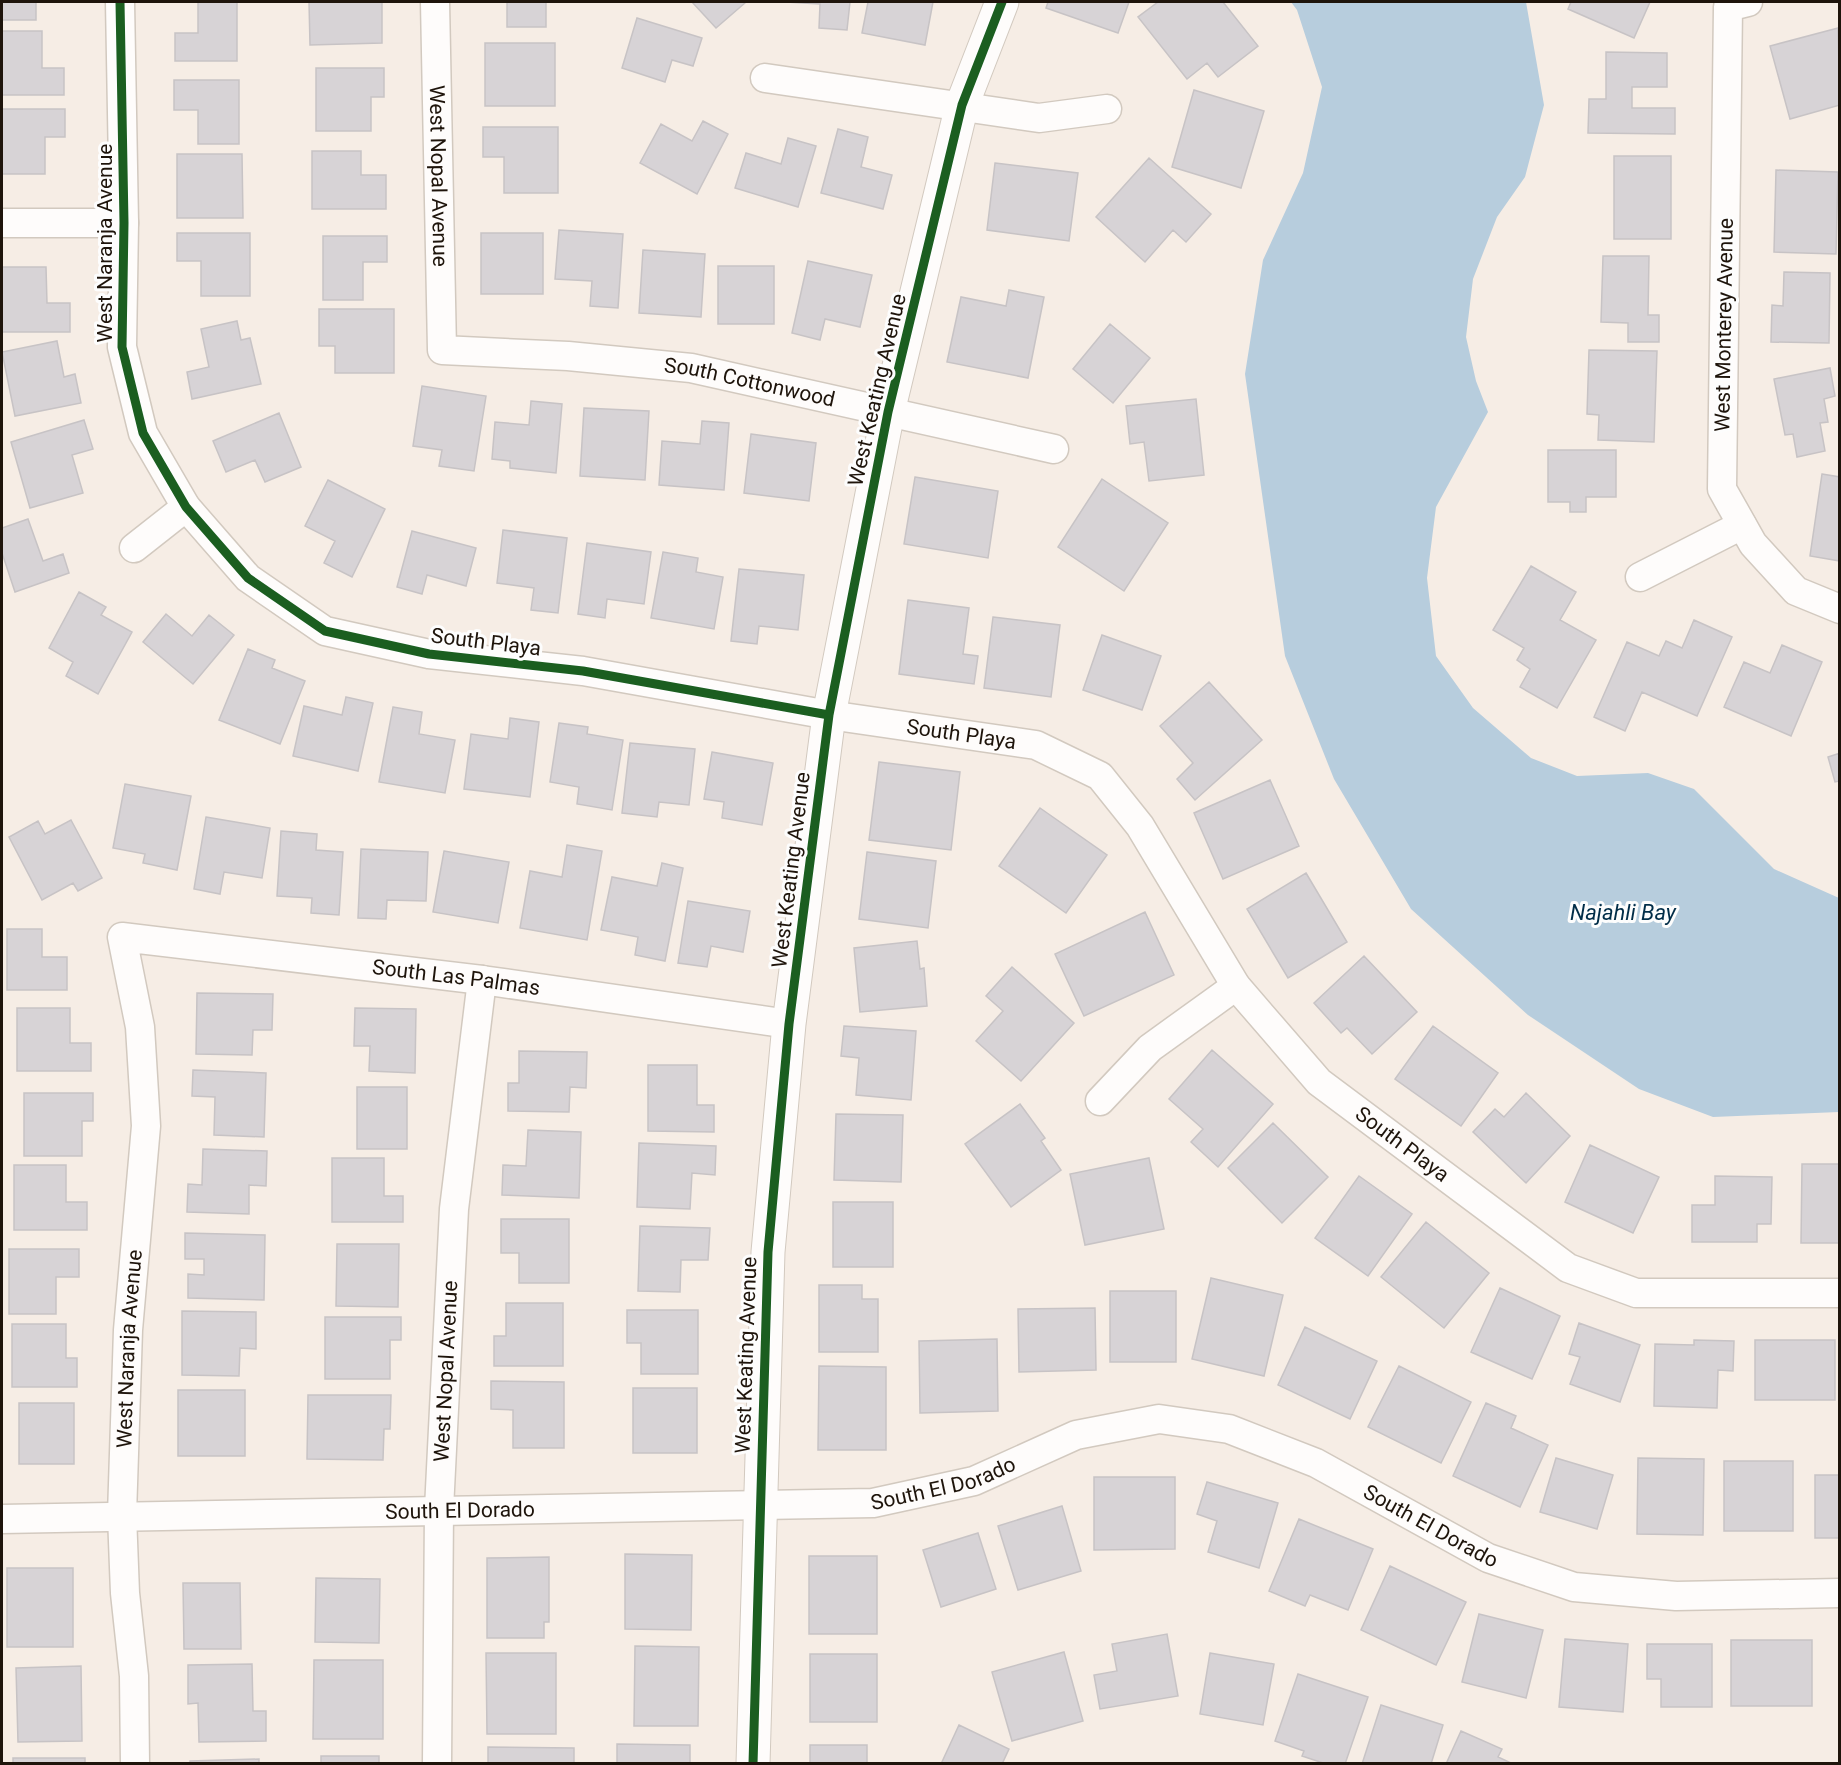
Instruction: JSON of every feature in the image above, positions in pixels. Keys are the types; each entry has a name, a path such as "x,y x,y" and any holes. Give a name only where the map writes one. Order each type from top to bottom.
{"street":[{"name":"West Naranja Avenue","path":"120,2 124,223 122,347 143,433 186,507"},
{"name":"West Nopal Avenue","path":"435,2 442,350"},
{"name":"West Keating Avenue","path":"753,1764 768,1252 789,1024 829,714 888,412 962,105 1002,2"},
{"name":"West Monterey Avenue","path":"1748,2 1728,7 1722,489 1753,544 1796,591 1839,609"},
{"path":"765,78 1039,118 1107,109"},
{"path":"2,223 124,223"},
{"name":"South Cottonwood","path":"442,350 568,356 691,368 1054,449"},
{"path":"134,548 186,507"},
{"name":"South Playa","path":"186,507 248,578 325,631 429,654 583,671 829,714 1036,746 1110,769 1140,826 1236,986 1319,1082 1568,1268 1636,1293 1839,1293"},
{"path":"1640,577 1742,525"},
{"name":"West Naranja Avenue","path":"122,937 140,1027 146,1126 128,1330 122,1515 125,1593 134,1676 135,1764"},
{"name":"South Las Palmas","path":"122,937 482,980 789,1024"},
{"name":"West Nopal Avenue","path":"437,1764 439,1509 454,1209 482,980"},
{"path":"1100,1101 1150,1048 1236,986"},
{"name":"South El Dorado","path":"2,1519 759,1503 873,1503 974,1481 1076,1435 1159,1419 1229,1429 1316,1463 1488,1558 1574,1587 1676,1596 1839,1593"}],"water":[{"name":"Najahli Bay","path":"1291,2 1526,2 1544,105 1525,177 1497,217 1473,279 1466,337 1476,381 1488,412 1436,507 1427,578 1436,656 1473,708 1531,758 1577,776 1648,773 1694,789 1774,869 1839,898 1839,1112 1713,1117 1639,1089 1528,1015 1411,909 1334,779 1285,656 1245,374 1263,260 1303,173 1322,87 1297,10"}],"building":[{"path":"2,2 36,2 36,20 2,20"},
{"path":"198,2 237,2 237,61 175,61 175,33 198,33"},
{"path":"309,2 382,2 382,43 310,45"},
{"path":"507,2 546,2 546,27 507,27"},
{"path":"692,2 746,2 716,28"},
{"path":"786,2 850,2 847,30 819,28 820,4"},
{"path":"868,2 933,2 925,45 862,33"},
{"path":"1048,2 1129,2 1118,33 1046,8"},
{"path":"1158,2 1223,2 1258,46 1218,77 1207,63 1187,79 1138,17"},
{"path":"1571,2 1650,2 1634,38 1568,9"},
{"path":"637,18 702,38 693,66 672,60 665,82 622,68"},
{"path":"1838,28 1840,105 1790,119 1770,46"},
{"path":"2,31 42,31 42,68 64,68 64,95 2,95"},
{"path":"485,43 555,43 555,106 485,106"},
{"path":"1606,52 1667,53 1667,87 1632,87 1632,108 1675,108 1675,134 1588,133 1589,99 1606,99"},
{"path":"316,68 384,68 384,97 371,97 371,131 316,131"},
{"path":"174,80 239,80 239,144 198,144 198,110 174,110"},
{"path":"1194,90 1264,111 1241,188 1172,167"},
{"path":"2,109 65,109 65,137 45,137 45,174 2,174"},
{"path":"703,121 728,134 697,194 640,163 661,124 692,141"},
{"path":"483,127 558,127 558,193 504,193 504,157 483,157"},
{"path":"838,129 868,137 861,167 892,175 883,209 821,193"},
{"path":"788,138 816,146 798,207 735,188 746,153 781,164"},
{"path":"312,151 361,151 361,175 386,175 386,209 312,209"},
{"path":"177,154 242,154 243,218 177,218"},
{"path":"1614,156 1671,156 1671,239 1614,239"},
{"path":"1149,158 1211,214 1186,242 1173,230 1145,262 1096,217"},
{"path":"995,163 1078,173 1069,241 987,230"},
{"path":"1776,170 1838,172 1836,254 1774,252"},
{"path":"559,230 623,234 618,308 590,306 592,281 555,279"},
{"path":"177,233 250,233 250,296 201,296 201,261 177,261"},
{"path":"481,233 543,233 543,294 481,294"},
{"path":"323,236 387,236 387,262 363,262 363,300 323,300"},
{"path":"643,250 705,254 701,317 639,313"},
{"path":"1603,256 1649,256 1648,315 1659,315 1659,342 1628,342 1628,323 1601,322"},
{"path":"808,261 872,275 860,327 825,319 820,340 792,333"},
{"path":"718,266 774,266 774,324 718,324"},
{"path":"2,267 46,267 47,303 70,303 70,332 2,332"},
{"path":"1784,272 1830,273 1829,343 1771,342 1772,305 1783,306"},
{"path":"1009,290 1044,297 1028,378 947,362 961,297 1006,306"},
{"path":"319,309 394,309 394,373 335,373 335,346 319,346"},
{"path":"237,321 241,340 250,338 261,384 192,399 187,372 209,367 201,329"},
{"path":"1110,324 1150,358 1113,403 1073,369"},
{"path":"57,341 64,377 75,374 81,403 15,416 2,352"},
{"path":"1589,350 1657,351 1654,442 1598,440 1599,415 1587,414"},
{"path":"1830,368 1835,396 1824,399 1828,422 1820,423 1825,451 1797,457 1793,434 1785,435 1774,379"},
{"path":"422,386 486,396 474,471 439,466 442,450 413,446"},
{"path":"1196,399 1204,475 1149,481 1144,442 1130,444 1126,406"},
{"path":"531,401 562,404 556,473 510,468 510,461 492,459 495,422 529,425"},
{"path":"584,408 649,411 645,480 580,476"},
{"path":"279,413 301,467 265,482 255,460 226,472 213,441"},
{"path":"84,420 93,449 72,455 83,493 30,508 11,442"},
{"path":"702,421 729,423 724,490 659,485 662,441 700,444"},
{"path":"751,434 816,443 809,501 744,493"},
{"path":"1548,450 1616,450 1616,497 1586,497 1586,512 1570,512 1570,502 1548,502"},
{"path":"1822,474 1840,477 1840,561 1810,556"},
{"path":"915,477 998,491 988,558 904,544"},
{"path":"1102,479 1168,523 1124,591 1058,547"},
{"path":"328,480 385,509 352,577 324,563 335,541 305,526"},
{"path":"28,519 43,561 63,554 69,573 15,592 2,553 2,528"},
{"path":"503,530 567,538 558,613 531,610 534,588 497,583"},
{"path":"412,531 476,548 466,586 427,575 422,594 397,587"},
{"path":"587,543 651,552 644,604 607,599 605,618 578,614"},
{"path":"663,552 698,558 696,572 723,577 714,629 651,618"},
{"path":"1531,566 1576,592 1560,620 1596,640 1557,708 1520,687 1530,669 1517,660 1524,648 1493,630"},
{"path":"739,569 804,575 798,630 759,626 757,644 731,641"},
{"path":"79,592 106,607 101,615 132,632 98,694 66,676 73,662 49,648"},
{"path":"908,600 969,608 963,654 978,656 974,684 899,674"},
{"path":"166,614 192,636 209,615 234,635 193,684 143,642"},
{"path":"993,617 1060,625 1051,697 984,688"},
{"path":"1694,620 1732,637 1697,716 1642,692 1625,731 1594,717 1627,642 1659,656 1666,641 1682,648"},
{"path":"1102,635 1161,656 1142,710 1083,690"},
{"path":"1782,645 1822,662 1791,736 1724,707 1744,662 1770,673"},
{"path":"248,649 275,660 272,668 305,681 280,744 219,720"},
{"path":"1209,682 1262,740 1195,800 1177,779 1193,763 1160,726"},
{"path":"346,697 373,703 358,771 293,756 304,706 342,715"},
{"path":"393,707 422,712 419,734 455,740 445,793 379,782"},
{"path":"510,718 539,722 530,797 464,789 471,734 508,739"},
{"path":"559,723 588,727 587,734 623,740 612,810 577,804 579,787 550,782"},
{"path":"630,743 695,749 689,805 659,802 657,817 622,813"},
{"path":"712,752 773,763 762,825 722,818 724,802 704,799"},
{"path":"1840,753 1840,781 1835,782 1828,757"},
{"path":"879,762 960,772 951,850 869,840"},
{"path":"1270,780 1299,846 1223,879 1194,813"},
{"path":"125,784 191,796 177,870 143,863 145,854 113,848"},
{"path":"1040,808 1107,855 1066,913 999,866"},
{"path":"206,817 270,828 262,878 224,872 220,894 194,889"},
{"path":"71,820 102,878 78,891 73,883 42,900 9,837 38,821 45,834"},
{"path":"281,831 317,834 316,850 343,852 339,915 311,913 312,898 277,896"},
{"path":"567,845 602,851 587,940 520,928 530,871 562,877"},
{"path":"361,849 428,852 426,901 387,900 386,919 358,918"},
{"path":"444,851 509,862 498,923 433,912"},
{"path":"867,852 936,861 928,928 859,919"},
{"path":"662,863 683,868 665,961 635,955 638,937 601,930 612,877 657,886"},
{"path":"1306,873 1347,942 1288,978 1247,909"},
{"path":"688,901 750,911 743,952 711,946 707,967 678,963"},
{"path":"1145,912 1174,975 1084,1016 1055,954"},
{"path":"7,929 42,929 42,957 67,957 67,990 7,990"},
{"path":"917,941 920,969 924,968 927,1006 860,1012 854,948"},
{"path":"1364,956 1417,1012 1372,1054 1347,1028 1341,1033 1314,1003"},
{"path":"1012,967 1074,1023 1021,1081 976,1041 1003,1011 986,996"},
{"path":"197,993 273,994 272,1030 253,1030 252,1055 196,1054"},
{"path":"17,1008 70,1008 70,1043 91,1043 91,1071 17,1071"},
{"path":"355,1008 416,1009 415,1073 369,1071 370,1046 354,1046"},
{"path":"844,1026 916,1031 911,1100 856,1095 859,1058 841,1056"},
{"path":"1433,1026 1498,1073 1461,1126 1395,1079"},
{"path":"1212,1050 1273,1104 1218,1167 1191,1142 1203,1129 1169,1099"},
{"path":"519,1051 587,1052 586,1088 570,1087 569,1112 508,1111 508,1083 519,1083"},
{"path":"648,1065 697,1065 697,1105 714,1105 714,1132 648,1131"},
{"path":"193,1070 266,1073 264,1137 214,1135 215,1097 192,1096"},
{"path":"357,1087 407,1087 407,1149 357,1149"},
{"path":"24,1093 93,1093 93,1121 82,1121 82,1156 24,1156"},
{"path":"1526,1093 1570,1136 1526,1183 1473,1132 1495,1109 1504,1117"},
{"path":"1020,1104 1045,1138 1041,1141 1061,1170 1011,1207 965,1144"},
{"path":"836,1114 903,1115 901,1182 834,1180"},
{"path":"1273,1123 1328,1177 1282,1223 1228,1168"},
{"path":"528,1130 581,1132 579,1198 502,1195 503,1165 526,1166"},
{"path":"639,1143 716,1146 715,1175 692,1173 690,1209 637,1207"},
{"path":"1590,1145 1659,1177 1633,1233 1565,1202"},
{"path":"203,1149 267,1151 266,1186 249,1185 249,1214 187,1212 188,1184 202,1185"},
{"path":"332,1158 384,1158 384,1196 403,1196 403,1222 332,1222"},
{"path":"1149,1158 1164,1229 1085,1245 1070,1174"},
{"path":"1802,1164 1840,1164 1840,1243 1801,1243"},
{"path":"14,1165 66,1165 66,1202 87,1202 87,1230 14,1230"},
{"path":"1359,1176 1412,1214 1368,1276 1315,1238"},
{"path":"1715,1176 1772,1177 1771,1224 1757,1224 1757,1242 1692,1242 1692,1205 1715,1205"},
{"path":"833,1202 893,1202 893,1267 833,1267"},
{"path":"501,1219 569,1219 569,1283 519,1283 519,1253 501,1253"},
{"path":"1426,1222 1489,1273 1444,1328 1381,1277"},
{"path":"640,1226 710,1228 708,1260 681,1260 680,1292 638,1291"},
{"path":"185,1233 265,1235 264,1300 188,1298 188,1274 204,1275 204,1259 185,1259"},
{"path":"337,1244 399,1244 398,1307 336,1306"},
{"path":"9,1249 79,1249 79,1277 56,1277 56,1314 9,1314"},
{"path":"1211,1278 1283,1295 1264,1376 1192,1359"},
{"path":"819,1285 862,1285 862,1299 878,1299 878,1352 819,1352"},
{"path":"1500,1288 1560,1316 1532,1379 1471,1352"},
{"path":"1110,1291 1176,1291 1176,1362 1110,1362"},
{"path":"506,1303 563,1303 563,1366 494,1366 494,1336 506,1336"},
{"path":"1095,1308 1096,1370 1019,1372 1018,1309"},
{"path":"627,1310 698,1310 698,1374 641,1374 641,1343 627,1343"},
{"path":"182,1311 256,1312 256,1349 240,1348 239,1376 182,1375"},
{"path":"325,1317 401,1317 401,1340 390,1340 390,1379 325,1379"},
{"path":"1579,1323 1640,1345 1620,1402 1570,1384 1580,1357 1569,1354"},
{"path":"12,1324 66,1324 66,1358 77,1358 77,1387 12,1387"},
{"path":"1305,1327 1377,1361 1350,1419 1278,1385"},
{"path":"997,1339 998,1411 920,1413 919,1341"},
{"path":"1694,1340 1734,1341 1733,1371 1718,1370 1717,1408 1654,1406 1655,1344 1694,1345"},
{"path":"1755,1340 1835,1340 1835,1400 1755,1400"},
{"path":"819,1366 886,1367 886,1450 818,1450"},
{"path":"1399,1366 1471,1402 1441,1463 1368,1427"},
{"path":"491,1381 564,1382 564,1448 513,1448 513,1410 491,1409"},
{"path":"633,1388 697,1388 697,1453 633,1453"},
{"path":"178,1390 245,1390 245,1456 178,1456"},
{"path":"308,1395 391,1395 390,1429 384,1429 383,1460 307,1459"},
{"path":"19,1403 74,1403 74,1464 19,1464"},
{"path":"1486,1403 1516,1416 1511,1428 1548,1445 1520,1507 1453,1476"},
{"path":"1556,1458 1613,1475 1597,1529 1540,1512"},
{"path":"1638,1458 1704,1459 1703,1535 1637,1534"},
{"path":"1724,1461 1793,1461 1793,1531 1724,1531"},
{"path":"1815,1475 1840,1475 1840,1538 1815,1538"},
{"path":"1094,1477 1175,1477 1175,1549 1094,1550"},
{"path":"1207,1482 1278,1503 1259,1568 1208,1552 1217,1521 1197,1514"},
{"path":"1062,1506 1081,1571 1018,1590 998,1526"},
{"path":"1299,1519 1373,1549 1348,1610 1310,1595 1305,1606 1269,1591"},
{"path":"978,1533 996,1589 941,1607 923,1550"},
{"path":"625,1554 692,1555 691,1630 625,1629"},
{"path":"809,1556 877,1556 877,1634 809,1634"},
{"path":"549,1557 549,1622 544,1622 544,1638 487,1638 487,1558"},
{"path":"1390,1566 1466,1602 1436,1665 1361,1630"},
{"path":"7,1568 73,1568 73,1647 7,1647"},
{"path":"316,1578 380,1579 379,1643 315,1642"},
{"path":"183,1583 240,1583 241,1649 184,1649"},
{"path":"1479,1614 1543,1630 1526,1698 1462,1682"},
{"path":"1167,1634 1178,1696 1100,1709 1094,1675 1117,1671 1112,1644"},
{"path":"1565,1639 1628,1644 1623,1712 1559,1707"},
{"path":"1731,1640 1812,1640 1812,1706 1731,1706"},
{"path":"1647,1644 1712,1644 1712,1707 1661,1707 1661,1679 1647,1679"},
{"path":"635,1646 699,1647 698,1726 634,1726"},
{"path":"1064,1652 1083,1721 1012,1741 992,1672"},
{"path":"486,1653 556,1653 556,1734 487,1734"},
{"path":"1210,1653 1274,1664 1263,1725 1200,1714"},
{"path":"810,1654 877,1654 877,1722 810,1722"},
{"path":"314,1660 383,1660 383,1739 313,1739"},
{"path":"252,1664 253,1711 266,1711 266,1741 199,1742 198,1703 188,1704 188,1665"},
{"path":"81,1666 82,1741 18,1742 16,1668"},
{"path":"1298,1674 1368,1697 1345,1764 1326,1764 1302,1756 1304,1751 1275,1741"},
{"path":"1381,1705 1443,1725 1431,1764 1362,1764"},
{"path":"959,1725 1009,1749 1002,1764 941,1764"},
{"path":"1461,1731 1502,1749 1498,1757 1513,1764 1446,1764"},
{"path":"617,1744 690,1745 690,1764 617,1764"},
{"path":"810,1745 867,1745 867,1764 810,1764"},
{"path":"488,1747 574,1748 574,1764 488,1764"},
{"path":"321,1756 379,1756 379,1764 321,1764"},
{"path":"13,1758 85,1758 85,1764 13,1764"},
{"path":"259,1759 259,1764 190,1764 190,1761"}],"cycle path":[{"path":"120,2 124,223 122,347 143,433 186,507 248,578 325,631 429,654 583,671 829,715"},
{"path":"753,1764 768,1252 789,1024 829,715 888,412 962,105 1002,2"}]}
